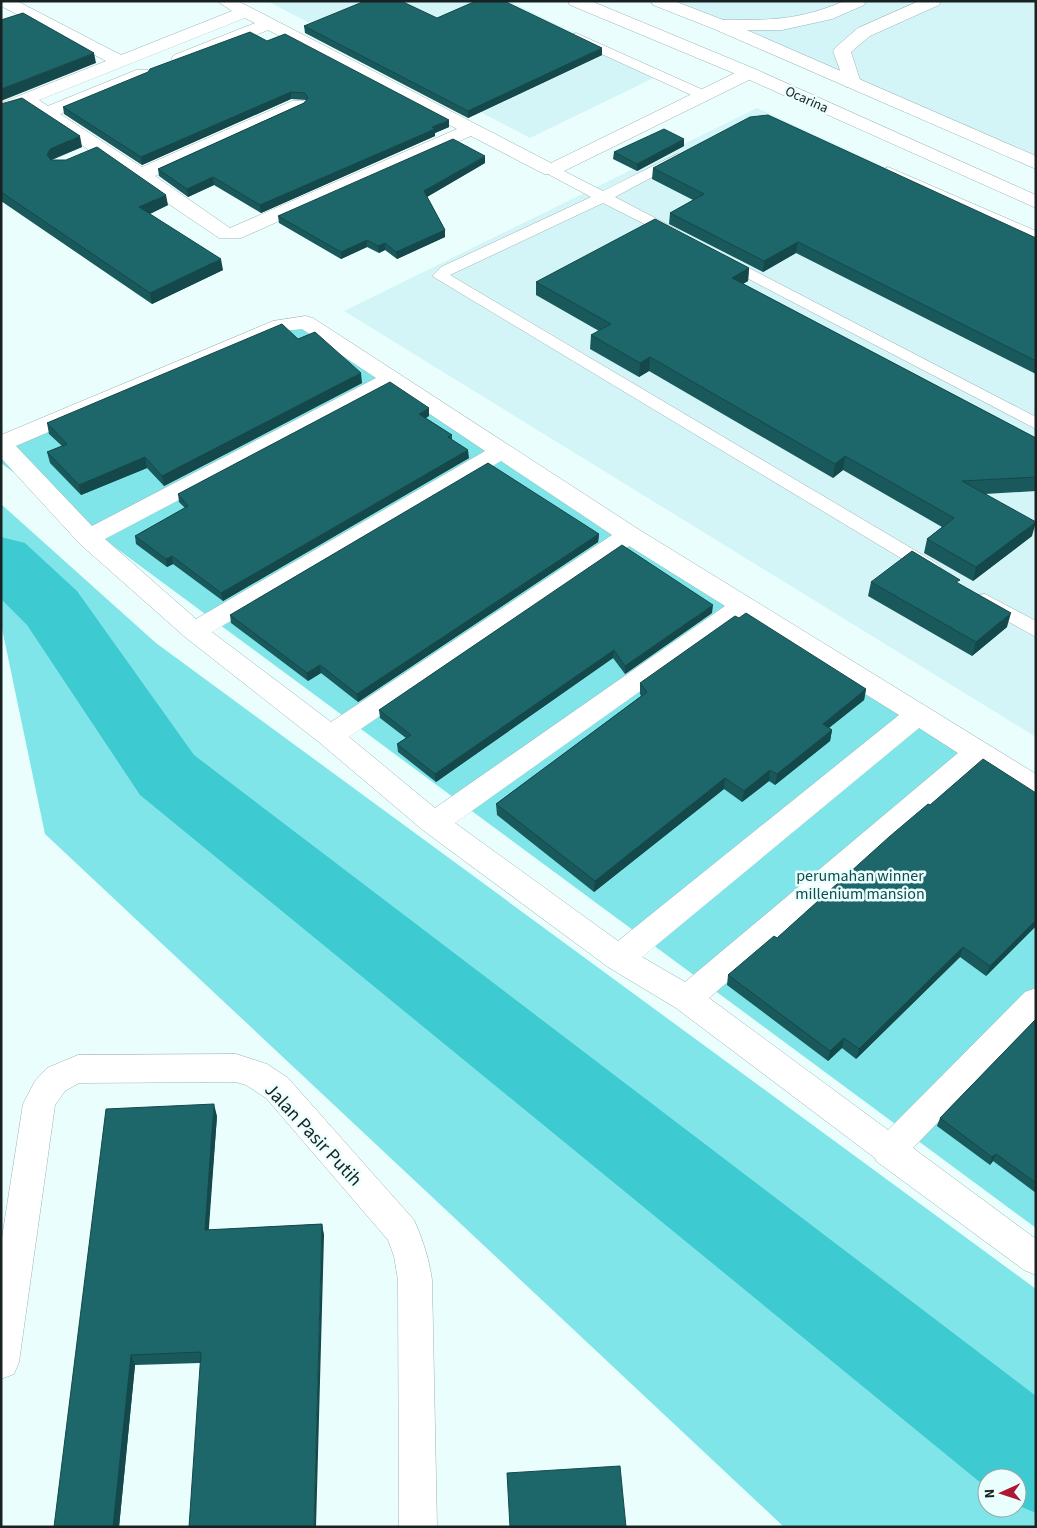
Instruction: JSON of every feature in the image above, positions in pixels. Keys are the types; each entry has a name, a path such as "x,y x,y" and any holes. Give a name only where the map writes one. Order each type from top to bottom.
{"street":[{"path":"4,1 120,62"},
{"path":"225,1 551,170 749,74"},
{"name":"Ocarina","path":"576,1 749,74 1036,202"},
{"name":"Ocarina","path":"659,1 720,25 1036,163"},
{"path":"720,25 782,25 826,15 858,1"},
{"path":"852,83 842,51 864,32 933,1"},
{"path":"1,109 245,12"},
{"path":"10,20 29,14"},
{"path":"47,112 267,24"},
{"path":"25,99 47,112 92,152 141,174 226,234 231,234 472,129"},
{"path":"141,174 298,105"},
{"path":"1036,788 629,535 391,380 306,322 280,325 5,441 3,446 89,538 194,631 330,736 434,822 620,958 687,1000 1036,1260"},
{"path":"89,538 391,380"},
{"path":"194,631 501,451"},
{"path":"330,736 629,535"},
{"path":"434,822 742,606"},
{"path":"620,958 917,715"},
{"path":"687,1000 978,751"},
{"path":"888,1151 1036,1001"},
{"name":"Jalan Pasir Putih","path":"1,1362 39,1104 48,1088 59,1075 78,1069 236,1068 256,1074 277,1088 402,1231 411,1256 415,1280 418,1527"}],"lane":[{"path":"561,30 705,96"},
{"path":"687,153 603,197 447,270 440,276 943,575"},
{"path":"876,165 1036,237"},
{"path":"551,170 692,243"},
{"path":"709,252 1036,424"},
{"path":"968,590 1036,630"}],"shaded area":[{"path":"267,1 509,1 660,75 530,138"},
{"path":"659,1 1036,1 1036,163"},
{"path":"757,108 1036,237 1036,737 344,311"}],"green space":[{"name":"perumahan winner millenium mansion","path":"297,326 1036,791 1036,1228 1,463 1,443"},
{"path":"1,504 156,643 1036,1289 1036,1527 784,1527 45,834 1,624"}],"building":[{"path":"365,1 401,1 437,18 476,1 504,1 602,48 468,111 304,26"},
{"path":"23,13 94,53 1,89 1,20"},
{"path":"250,32 267,41 285,34 449,120 432,127 435,129 260,205 213,177 187,189 158,169 304,103 308,98 305,93 291,92 141,157 63,107 148,72 150,69"},
{"path":"22,98 80,136 50,149 47,155 51,160 66,160 97,147 166,195 139,207 221,259 150,293 1,192 1,104"},
{"path":"768,115 1036,238 1036,361 798,242 764,261 670,213 704,194 653,168 750,117"},
{"path":"664,129 684,139 637,164 614,152"},
{"path":"453,139 485,156 424,191 445,230 396,252 385,243 378,246 367,240 341,252 278,216"},
{"path":"655,219 749,268 732,278 1036,438 1036,477 962,481 1036,522 976,567 927,539 954,518 845,456 835,464 650,357 640,363 591,335 611,324 536,282"},
{"path":"282,324 298,339 315,332 361,373 162,476 145,457 79,485 47,452 67,444 47,423"},
{"path":"390,382 429,408 419,414 452,435 448,437 468,450 221,593 172,556 166,559 135,536 188,506 178,494"},
{"path":"488,463 599,534 357,694 320,665 307,673 230,615"},
{"path":"622,545 713,605 625,666 614,650 435,774 397,744 411,735 379,710"},
{"path":"912,551 960,580 956,582 1011,613 976,642 871,582"},
{"path":"746,613 866,689 823,724 832,730 777,774 770,770 744,791 725,778 595,881 496,804 647,692 640,683 735,616 739,618"},
{"path":"983,759 1036,793 1036,920 990,966 963,947 859,1049 844,1038 830,1051 728,975 774,936 777,938 889,837 928,804 930,805"},
{"path":"1036,1019 1036,1183 996,1154 992,1157 940,1118"},
{"path":"214,1104 205,1230 322,1224 314,1527 189,1527 201,1352 131,1355 113,1527 54,1527 106,1109"},
{"path":"620,1466 626,1527 510,1527 507,1473"}],"waterway":[{"path":"1,559 52,608 167,775 1036,1461"}]}
